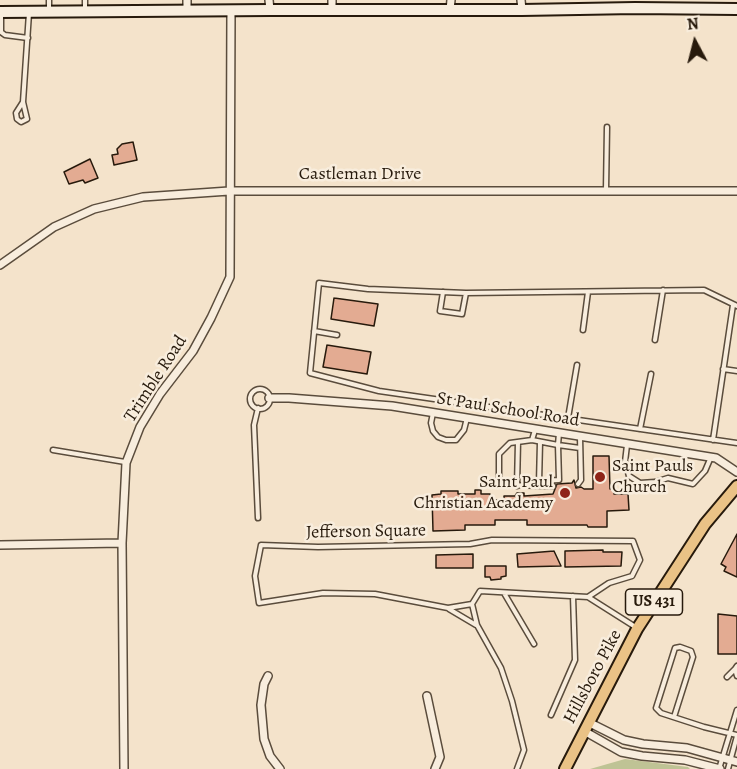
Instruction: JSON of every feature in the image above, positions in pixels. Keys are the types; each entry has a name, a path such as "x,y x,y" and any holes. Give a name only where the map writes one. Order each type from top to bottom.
{"main road":[{"name":"Hillsboro Pike","path":"565,769 638,628 705,524 737,486"}],"street":[{"path":"1,12 49,12 85,6 187,5 231,10 269,5 722,4 737,9"},
{"name":"Trimble Road","path":"124,769 122,543 126,463 141,427 160,394 193,351 230,277 231,10"},
{"name":"Castleman Drive","path":"0,265 54,227 94,209 143,196 230,191 737,191"},
{"name":"St Paul School Road","path":"269,398 381,405 467,418 711,457 737,472"},
{"path":"0,545 122,543"},
{"path":"268,676 264,684 261,705 264,739 270,756 280,769"},
{"path":"427,696 440,757 435,769"},
{"path":"586,726 634,743 687,748 734,761"},
{"path":"586,726 621,752 685,760 719,769"}],"lane":[{"path":"49,0 49,12"},
{"path":"1,12 1,32 5,35 28,38"},
{"path":"23,102 16,113 17,119 21,122 27,119 23,102 29,12"},
{"path":"606,190 607,127"},
{"path":"713,440 735,306 704,290 466,293 368,289 319,283 310,373 379,391 713,440 737,443"},
{"path":"655,340 663,290"},
{"path":"443,292 440,310 462,314 466,293"},
{"path":"583,330 588,292"},
{"path":"314,331 338,335"},
{"path":"568,418 576,365"},
{"path":"723,369 737,371"},
{"path":"640,429 651,374"},
{"path":"263,390 269,398 267,405 258,408 253,406 250,396 254,391 263,390"},
{"path":"258,408 254,425 258,518"},
{"path":"433,413 431,423 433,431 438,437 446,440 456,440 464,430 467,418"},
{"path":"532,440 536,430"},
{"path":"559,433 558,445 559,480 518,486 499,485 500,454 510,443 532,440 558,445 580,447"},
{"path":"578,484 581,480 580,437"},
{"path":"518,442 518,486"},
{"path":"539,484 540,442"},
{"path":"627,444 625,462 629,476 640,483 668,478 693,484 705,471 711,457"},
{"path":"53,450 126,463"},
{"path":"539,484 553,486"},
{"name":"Jefferson Square","path":"472,604 448,608 375,594 323,593 259,603 255,576 261,545 318,547 470,544 492,540 633,541 640,560 632,576 609,583 588,597"},
{"name":"Jefferson Square","path":"517,769 524,750 501,668 477,626 472,604 480,591 588,597 638,628"},
{"path":"504,592 534,644"},
{"path":"551,714 575,660 573,596"},
{"name":"Jefferson Square","path":"448,608 477,626"},
{"path":"674,717 693,657 691,651 680,647 675,648 656,708 661,713 674,717 737,735 734,761 728,769"},
{"path":"736,668 737,676"},
{"path":"727,677 736,668"},
{"path":"719,769 737,710"}],"green space":[{"path":"625,759 688,767 690,769 590,769"}],"building":[{"path":"133,142 137,160 114,165 112,155 118,154 117,149 122,144"},
{"path":"90,159 98,178 85,183 83,180 69,184 64,172"},
{"path":"334,298 378,304 374,326 331,319"},
{"path":"327,345 371,352 367,374 323,367"},
{"path":"593,456 609,456 610,489 615,489 614,494 628,494 629,510 607,511 607,527 527,525 527,520 495,520 495,525 465,525 465,530 433,531 432,495 441,494 441,491 475,494 475,490 481,490 481,494 490,494 490,500 504,500 504,496 515,496 517,493 524,493 524,496 553,494 557,484 572,483 574,480 576,488 593,489"},
{"path":"737,534 737,577 724,571 726,567 721,564"},
{"path":"603,550 603,552 622,552 621,566 565,567 565,551"},
{"path":"554,551 561,566 518,567 517,554"},
{"path":"473,554 473,568 436,568 436,555"},
{"path":"485,566 506,566 506,576 491,580 490,577 485,577"},
{"path":"718,614 737,616 737,654 718,654"}],"place":[{"name":"Saint Pauls Church","path":"600,477"},
{"name":"Saint Paul Christian Academy","path":"565,493"}]}
